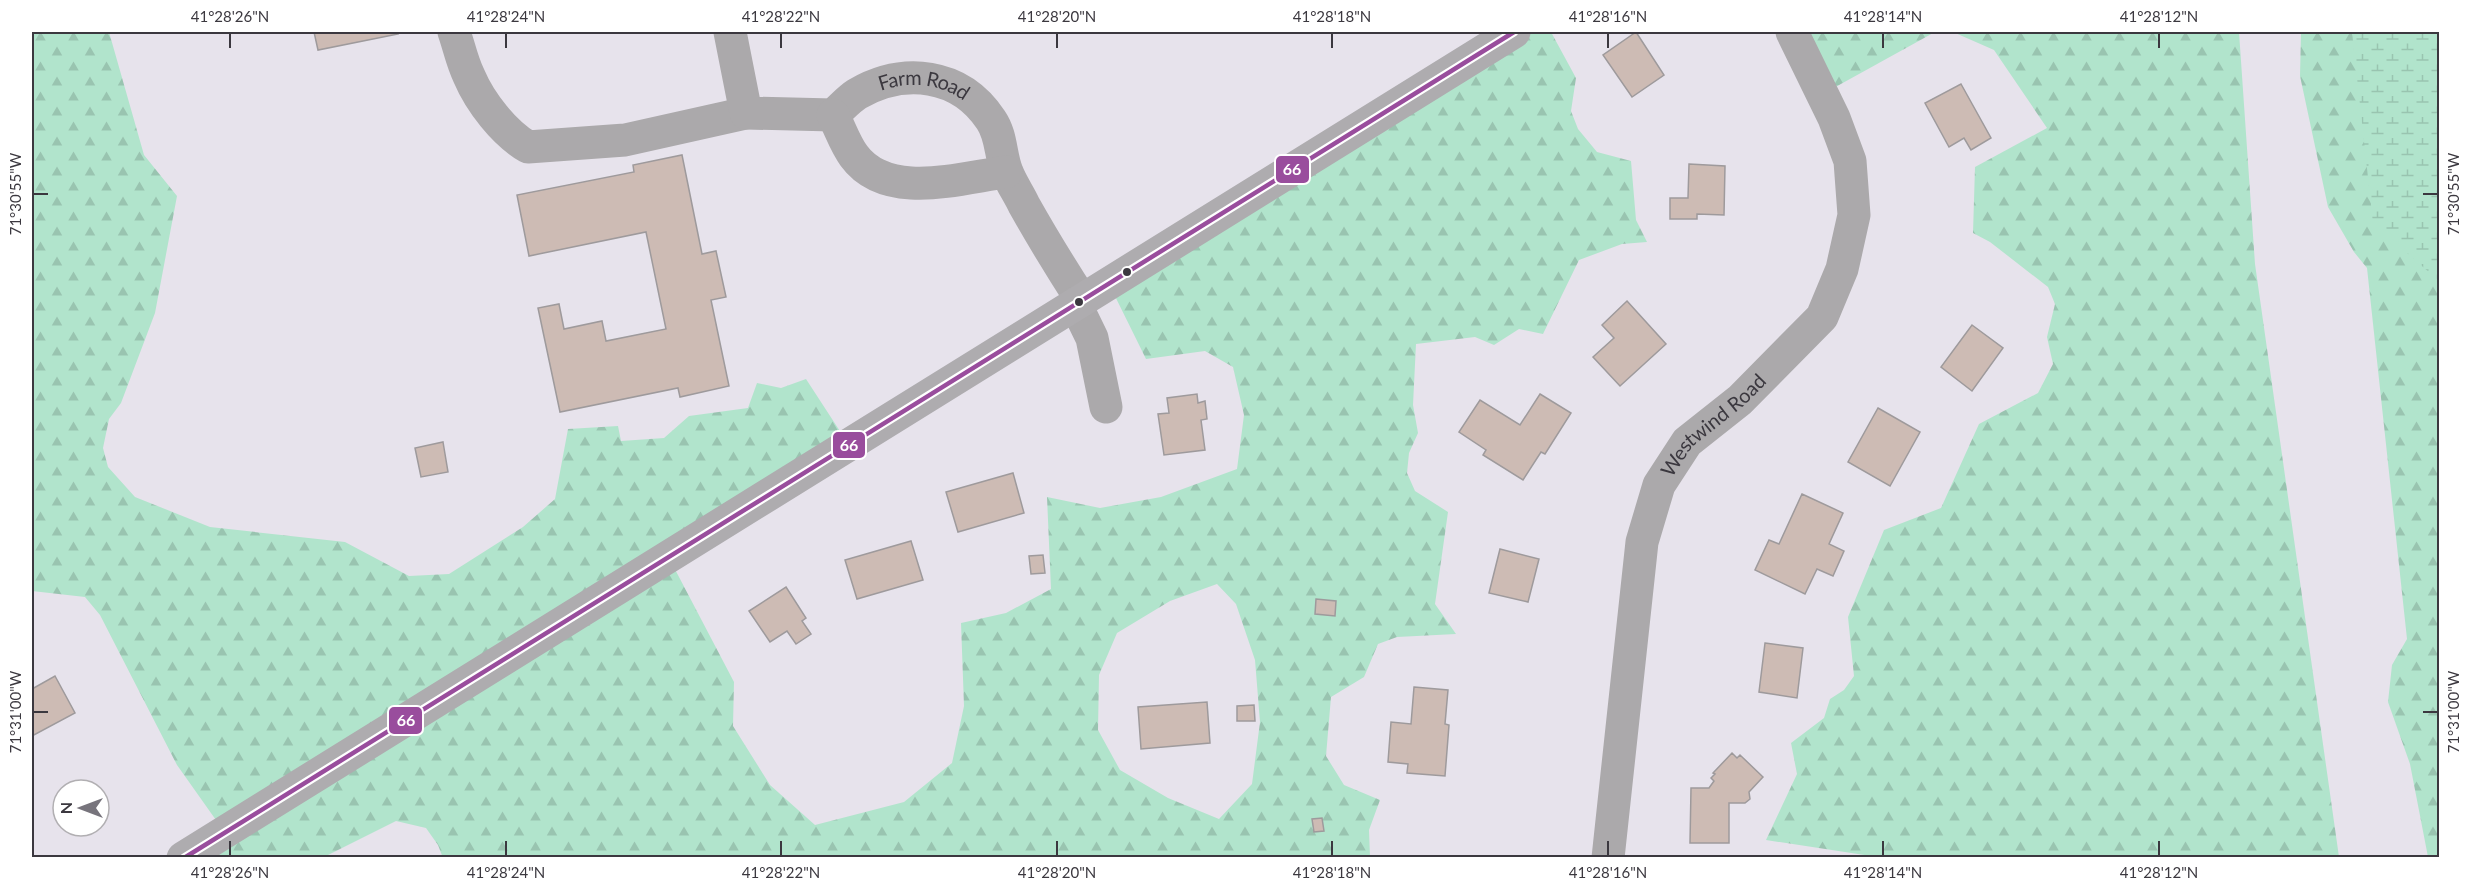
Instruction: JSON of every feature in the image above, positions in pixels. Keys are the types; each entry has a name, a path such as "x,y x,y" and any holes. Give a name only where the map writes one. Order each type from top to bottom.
{"main road":[{"path":"183,858 1514,32"}],"street":[{"path":"454,32 469,77 493,114 520,142 528,147 625,140 746,113 833,115 854,156 869,171 892,181 915,184 1006,172"},
{"path":"730,32 746,113"},
{"name":"Westwind Road","path":"1608,858 1642,542 1659,485 1687,442 1740,400 1822,317 1842,269 1854,215 1850,161 1834,118 1792,32"},
{"name":"Farm Road","path":"833,115 856,94 902,80 929,77 952,85 971,98 991,120 1002,147 1006,172 1078,301 1092,338 1106,407"}],"green space":[{"path":"32,32 109,32 144,155 177,196 155,313 121,403 109,419 103,448 108,467 135,497 210,527 345,542 409,576 449,574 523,527 555,499 568,429 618,426 621,441 664,438 689,416 748,408 757,383 781,388 806,379 847,442 668,556 734,682 733,726 770,785 815,825 904,802 952,763 964,706 961,623 1006,613 1051,589 1047,497 1100,508 1161,497 1237,469 1244,415 1233,367 1205,351 1146,359 1109,284 1511,32 1551,32 1576,78 1571,111 1578,129 1597,152 1631,161 1636,220 1647,242 1622,244 1579,260 1543,334 1519,329 1494,345 1475,337 1416,344 1413,405 1418,433 1409,453 1407,473 1415,491 1448,512 1435,604 1456,634 1397,637 1378,644 1364,677 1331,697 1326,756 1344,785 1380,800 1369,830 1370,857 443,858 438,845 426,828 396,821 324,857 185,857 223,830 177,765 100,615 85,597 32,591","holes":["1217,584 1236,604 1255,660 1260,722 1252,784 1219,819 1168,798 1120,770 1098,730 1099,675 1117,633 1170,601"]},
{"path":"1790,32 1935,32 1821,95"},
{"path":"1953,32 2239,32 2255,264 2339,857 1884,858 1766,840 1797,774 1791,743 1824,718 1830,699 1844,690 1854,676 1848,617 1884,530 1941,508 1979,424 2038,393 2053,364 2047,337 2055,304 2048,287 1990,242 1973,233 1975,167 2047,128 1994,50"},
{"path":"2301,32 2439,32 2439,857 2428,857 2410,764 2388,702 2392,665 2407,639 2367,268 2354,252 2328,207 2300,76"},
{"path":"2352,32 2439,32 2439,281 2373,223"}],"building":[{"path":"314,32 397,32 398,34 318,50"},
{"path":"1636,32 1664,75 1632,97 1603,55"},
{"path":"1961,84 1991,138 1971,150 1964,138 1949,147 1925,103"},
{"path":"682,155 702,254 716,251 726,297 711,300 729,386 680,397 678,388 560,412 538,308 559,304 564,329 602,321 606,341 666,329 646,232 529,256 517,195 634,172 633,165"},
{"path":"1689,164 1725,166 1724,215 1697,214 1697,219 1670,219 1670,198 1688,198"},
{"path":"1627,301 1666,344 1620,386 1593,357 1614,338 1602,325"},
{"path":"1972,325 2003,348 1972,391 1941,367"},
{"path":"1197,394 1198,403 1205,401 1207,419 1201,420 1205,450 1164,455 1158,414 1169,413 1167,398"},
{"path":"1540,394 1571,413 1545,454 1541,452 1523,480 1483,455 1486,450 1459,432 1480,400 1520,425"},
{"path":"1878,408 1920,432 1890,486 1848,462"},
{"path":"443,442 448,472 421,477 415,448"},
{"path":"1013,473 1024,513 958,532 946,492"},
{"path":"1802,494 1843,513 1829,544 1844,551 1833,576 1817,569 1805,594 1755,570 1769,540 1779,544"},
{"path":"911,541 923,580 857,599 845,560"},
{"path":"1500,549 1539,559 1528,602 1489,593"},
{"path":"1043,555 1045,573 1031,574 1029,556"},
{"path":"786,587 806,618 802,621 811,634 796,644 787,631 770,642 749,611"},
{"path":"1316,599 1336,601 1335,616 1315,614"},
{"path":"1765,643 1803,648 1797,698 1759,692"},
{"path":"55,676 75,713 32,736 32,689"},
{"path":"1414,687 1448,690 1445,724 1449,725 1445,776 1407,773 1408,764 1388,762 1391,722 1411,724"},
{"path":"1207,702 1210,743 1141,749 1138,707"},
{"path":"1254,705 1255,721 1237,721 1237,706"},
{"path":"1732,753 1737,758 1740,755 1763,777 1749,792 1750,799 1745,803 1729,803 1729,843 1690,843 1691,788 1709,788 1714,781 1711,778 1715,774 1713,773"},
{"path":"1322,818 1324,831 1314,832 1312,819"}],"transit line":[{"name":"66","path":"184,858 1514,32"}]}
